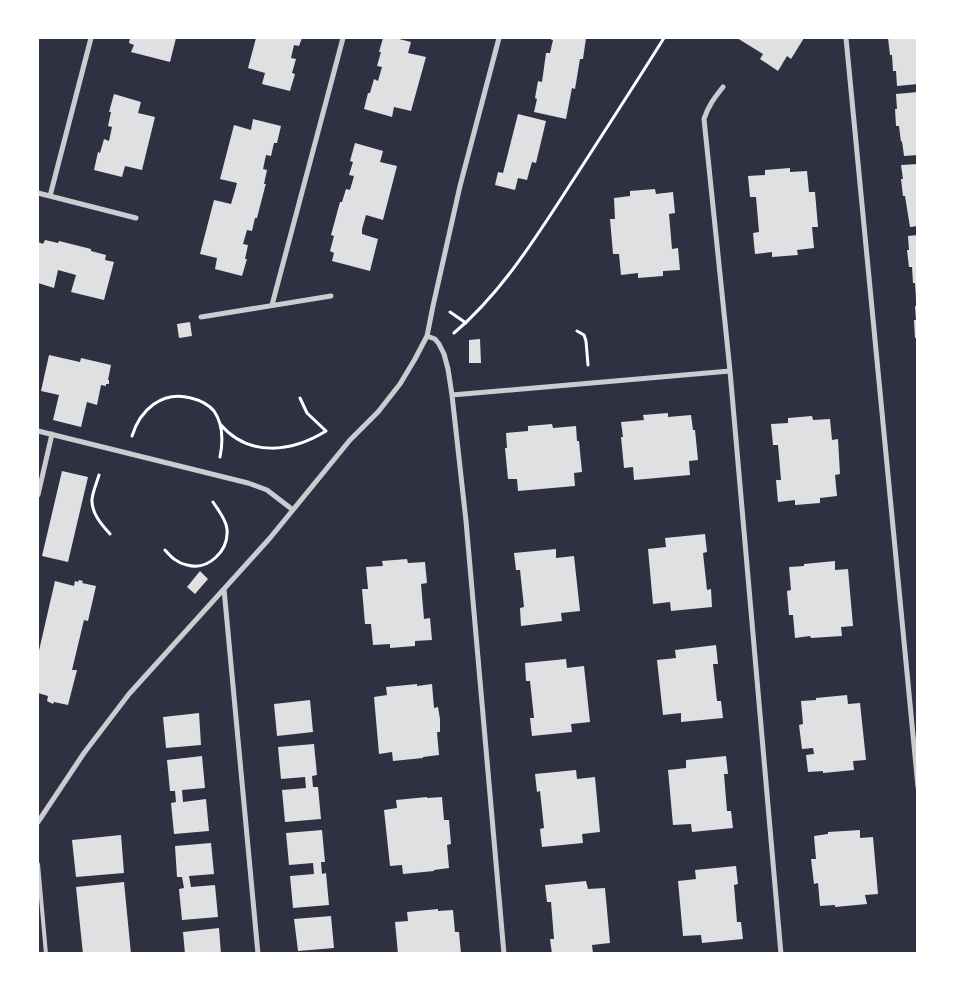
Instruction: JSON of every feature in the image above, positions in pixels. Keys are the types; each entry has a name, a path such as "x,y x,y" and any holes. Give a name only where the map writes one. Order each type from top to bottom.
{"street":[{"path":"50,196 91,38"},
{"path":"272,305 343,38"},
{"path":"38,822 84,753 129,694 270,538 350,440 378,412 400,384 427,336 460,186 499,38"},
{"path":"846,38 918,787"},
{"path":"723,86 713,99 704,118 730,371 781,954"},
{"path":"38,193 136,218"},
{"path":"201,317 331,296"},
{"path":"427,336 435,339 439,344 448,369 452,395 504,954"},
{"path":"452,395 730,371"},
{"path":"38,430 254,485 267,490 293,510"},
{"path":"38,495 52,434"},
{"path":"224,589 258,954"}],"lane":[{"path":"38,864 46,954"}],"path":[{"path":"439,344 473,316 512,272 664,38"},
{"path":"577,330 584,335 586,341 590,384"},
{"path":"127,452 133,432 141,417 150,406 162,399 172,396 183,396 206,404 214,412 219,423 222,431 222,447 216,474"},
{"path":"300,398 307,413 330,435"},
{"path":"219,423 236,438 250,445 275,449 289,447 317,437 326,431"},
{"path":"99,475 92,500 94,511 96,517 110,534"},
{"path":"165,550 178,562 189,566 201,566 218,556 224,546 227,528 224,518 213,502"}],"building":[{"path":"130,38 176,38 170,62 131,52 134,45 129,43"},
{"path":"256,38 302,38 299,46 294,45 291,58 296,59 292,73 295,74 290,91 262,84 265,73 248,68"},
{"path":"383,38 395,38 411,42 408,53 426,57 411,111 394,107 392,117 364,109 374,79 378,81 382,67 377,66"},
{"path":"552,38 586,38 583,59 580,59 575,89 572,88 566,119 534,112 538,81 542,82 546,53 550,53"},
{"path":"737,38 804,38 791,59 787,56 778,71 760,59 763,54"},
{"path":"888,38 918,38 918,84 897,86 896,71 893,71"},
{"path":"918,92 918,155 904,156 899,126 896,126 896,94"},
{"path":"114,94 141,102 138,113 155,117 142,170 125,166 122,177 94,170 98,152 100,153 104,139 109,141 112,127 108,126 111,112 109,112"},
{"path":"518,114 546,121 536,163 532,162 527,180 518,178 515,190 495,185 498,172 503,173"},
{"path":"253,119 281,126 277,143 274,143 271,156 266,155 263,169 267,170 264,184 266,184 257,218 255,218 252,231 247,230 243,244 248,245 245,259 247,259 242,276 215,269 217,258 200,254 214,200 231,204 237,183 220,179 234,125 251,130"},
{"path":"355,143 383,151 380,162 397,166 383,220 366,215 362,229 362,234 378,239 370,271 332,261 334,253 330,251 334,236 331,235 340,202 342,202 346,189 350,190 354,176 349,175 353,162 350,161"},
{"path":"918,164 918,226 910,227 905,196 903,196 901,165"},
{"path":"790,168 790,172 807,171 809,192 815,192 818,227 812,227 814,248 797,250 798,255 772,257 772,252 755,254 753,233 759,232 756,197 750,197 748,176 765,175 765,170"},
{"path":"655,189 656,194 673,192 675,213 669,214 672,249 678,248 680,270 663,271 663,276 638,278 638,273 621,275 619,254 613,254 610,219 615,219 614,198 630,196 630,191"},
{"path":"918,235 918,299 916,299 915,283 913,283 912,267 909,267 907,250 909,250 908,236"},
{"path":"45,240 58,243 59,241 91,249 91,251 106,255 105,260 114,262 104,300 71,292 76,275 58,270 54,288 38,283 38,242 43,244"},
{"path":"915,306 918,306 918,338 915,338"},
{"path":"190,322 192,336 179,338 177,324"},
{"path":"480,339 481,363 469,363 469,340"},
{"path":"49,355 80,362 81,358 111,365 109,384 106,384 106,386 101,385 97,405 87,402 81,427 53,420 59,395 41,391"},
{"path":"668,413 668,417 691,415 693,430 695,430 698,460 689,461 690,475 634,480 633,467 624,468 621,422 644,420 643,415"},
{"path":"812,416 813,420 830,419 832,440 838,439 840,474 835,475 837,496 820,498 820,503 795,505 795,500 778,502 776,480 781,480 778,445 773,445 771,424 788,423 788,418"},
{"path":"552,424 553,428 576,426 582,472 574,473 575,486 518,491 517,479 508,479 505,448 507,448 506,433 528,431 528,426"},
{"path":"62,471 88,477 68,562 42,556"},
{"path":"705,534 707,552 703,553 707,590 711,589 712,607 671,611 670,602 653,604 648,549 666,547 665,538"},
{"path":"556,549 556,558 574,556 580,611 561,613 562,621 521,626 520,608 524,607 520,570 516,570 514,553"},
{"path":"407,559 408,563 425,562 427,583 421,584 424,619 430,618 432,640 415,641 415,646 390,648 390,644 373,645 371,624 365,624 362,589 368,589 366,567 383,566 382,561"},
{"path":"835,561 835,570 848,569 853,626 841,627 842,636 795,638 793,615 789,615 787,591 791,590 789,567"},
{"path":"200,571 208,579 195,594 187,587"},
{"path":"79,580 83,581 82,583 96,586 88,621 84,620 72,670 77,670 68,705 54,702 53,704 47,701 48,696 38,693 38,655 55,581 74,586 75,581 78,582"},
{"path":"716,645 718,664 713,664 717,701 721,701 723,718 681,722 681,713 663,715 657,660 676,658 675,650"},
{"path":"566,659 567,668 584,666 590,722 571,724 572,732 532,736 530,718 534,718 530,681 526,681 525,663"},
{"path":"417,684 417,686 432,684 434,708 438,707 440,719 440,732 437,732 439,755 393,761 392,752 379,754 374,697 387,695 386,687"},
{"path":"847,695 848,704 860,703 866,760 853,761 854,770 823,773 823,771 808,772 806,755 814,754 813,748 802,749 799,725 803,724 801,701"},
{"path":"310,700 313,732 277,736 274,704"},
{"path":"199,713 201,745 166,748 163,717"},
{"path":"314,744 317,775 312,776 313,787 318,787 321,819 285,822 282,790 306,788 305,777 281,779 278,747"},
{"path":"202,756 205,788 182,790 183,802 206,799 209,831 174,834 171,803 176,802 175,791 170,791 167,760"},
{"path":"726,756 728,774 724,774 727,811 731,811 733,828 692,832 691,824 673,825 668,770 686,768 686,760"},
{"path":"576,770 577,779 595,777 600,832 582,834 583,843 542,847 540,829 544,828 540,791 537,792 535,774"},
{"path":"442,797 444,820 449,820 451,844 447,845 449,868 403,874 402,865 390,866 384,810 397,808 396,800"},
{"path":"322,830 325,862 321,862 322,874 326,873 329,905 293,908 290,876 314,874 313,863 289,865 286,833"},
{"path":"860,830 860,838 873,837 878,894 865,895 867,904 835,907 835,905 820,906 818,883 814,884 811,859 816,859 814,836 828,834 828,832"},
{"path":"121,835 124,873 76,877 72,840"},
{"path":"211,843 214,874 189,876 191,887 215,885 218,917 182,920 179,889 184,888 182,877 177,877 175,846"},
{"path":"736,866 738,884 734,885 737,922 741,922 743,939 702,943 701,935 683,936 678,881 696,879 695,870"},
{"path":"586,881 588,889 605,888 610,943 592,945 593,953 552,954 550,939 554,939 551,902 547,902 545,885"},
{"path":"124,882 131,954 83,954 76,887"},
{"path":"438,909 438,911 453,910 455,932 459,932 461,954 398,954 395,922 408,921 407,912"},
{"path":"331,916 334,948 298,951 294,919"},
{"path":"219,928 221,954 185,954 183,932"}]}
